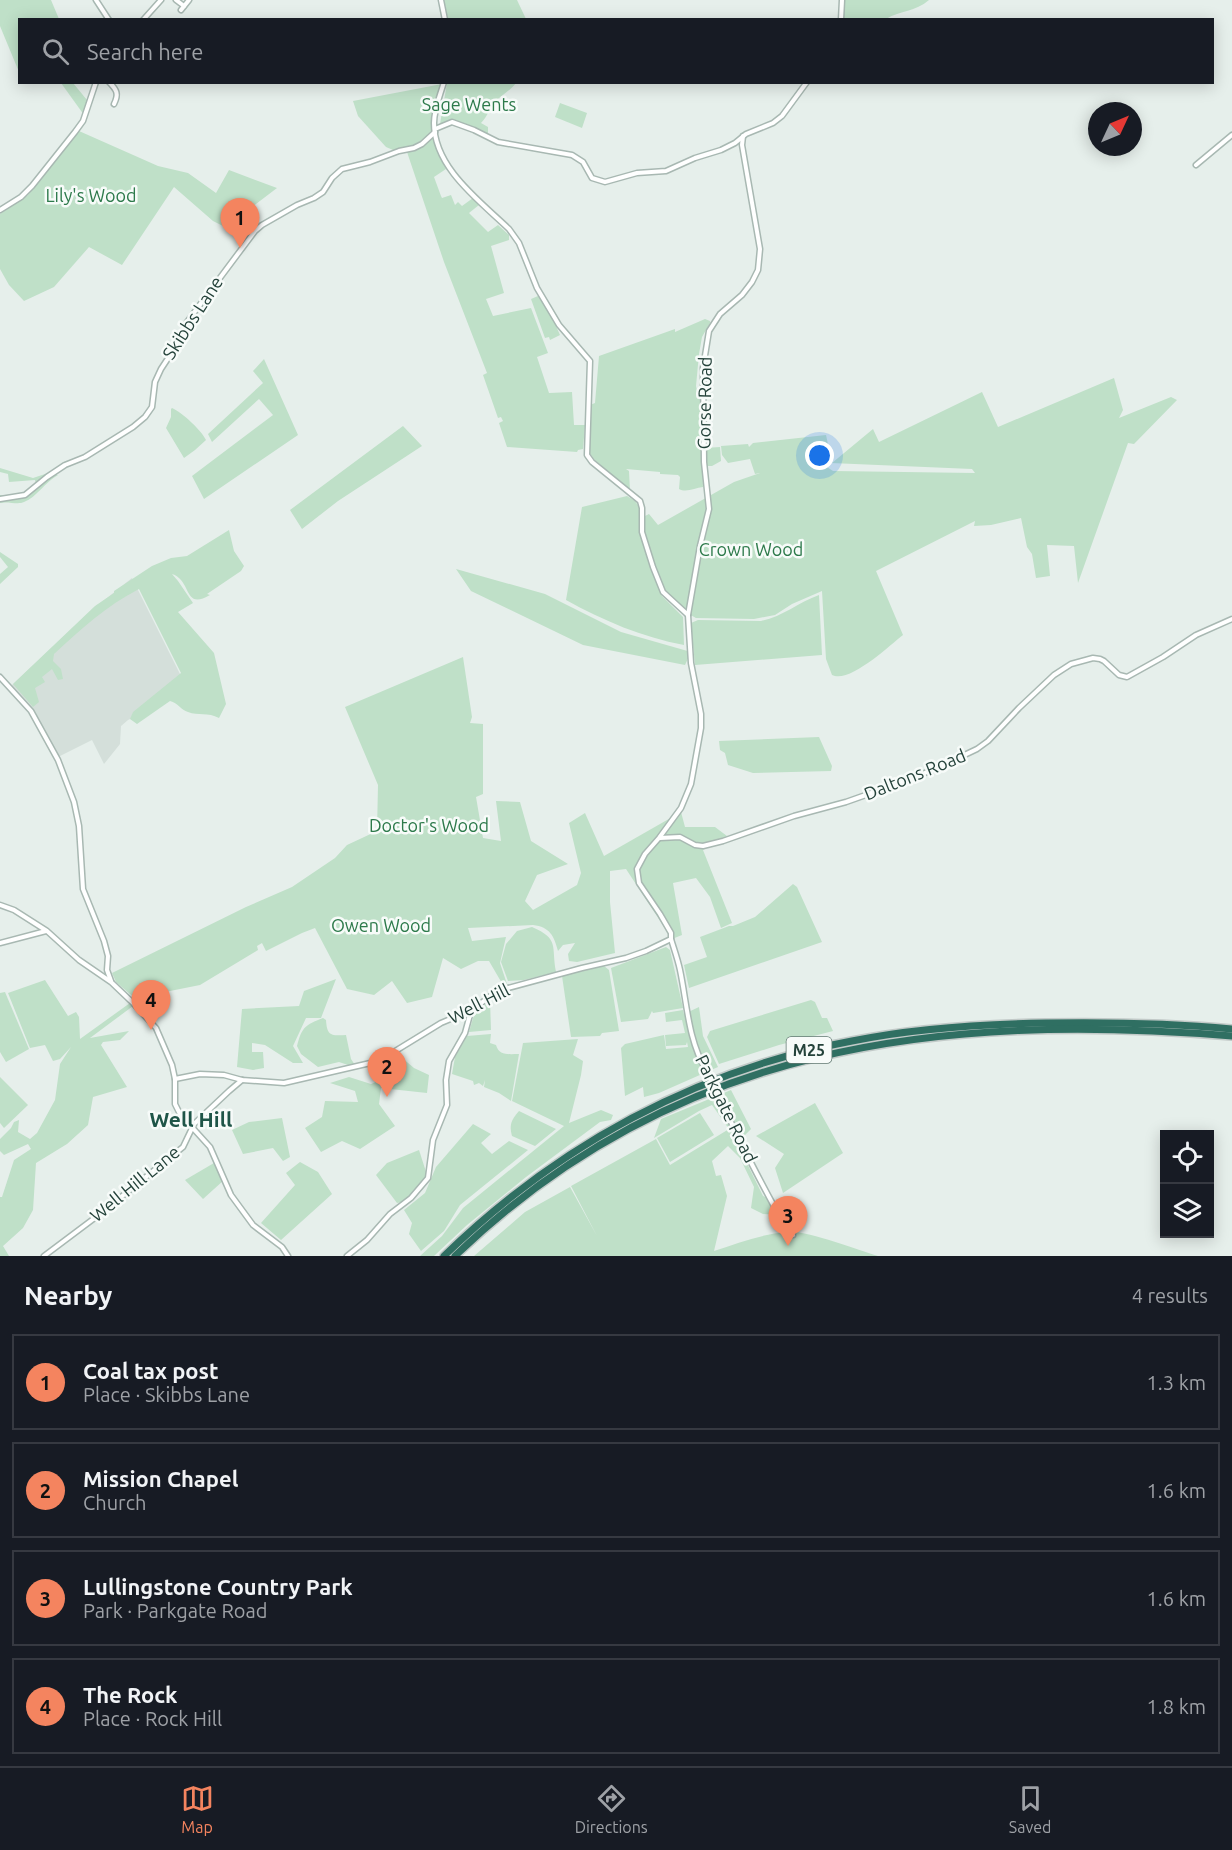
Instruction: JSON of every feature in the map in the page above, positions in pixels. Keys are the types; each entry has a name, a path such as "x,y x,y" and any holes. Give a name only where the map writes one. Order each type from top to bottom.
{"highway":[{"name":"M25","path":"444,1256 516,1193 596,1138 691,1089 780,1058 853,1040 954,1028 1092,1023 1166,1024 1232,1029"},
{"name":"M25","path":"455,1256 524,1196 606,1141 684,1101 778,1066 864,1046 973,1034 1106,1030 1232,1036"}],"street":[{"path":"96,0 108,18"},
{"path":"176,0 182,8 189,0"},
{"path":"441,0 446,18"},
{"path":"841,18 842,0"},
{"path":"144,18 158,1"},
{"path":"0,210 32,186 83,122 95,84"},
{"path":"111,84 118,97 114,104"},
{"path":"443,84 435,116 435,130 448,166 469,192 509,229 519,243 537,288 559,325 590,361 587,455 592,462 640,501 642,532 663,592 688,615"},
{"name":"Skibbs Lane","path":"0,499 25,495 65,465 85,457 133,428 145,417 152,407 155,382 180,340 187,322 247,241 262,225 323,192 332,178 342,170 414,148 422,144 435,130 452,122 498,142 572,155 583,162 592,178 605,182 638,173 672,169 735,143 743,136 783,116 806,84"},
{"path":"1196,165 1232,135"},
{"name":"Gorse Road","path":"659,838 685,800 691,784 701,728 701,714 691,663 688,615 700,546 710,509 704,462 702,383 705,349 716,319 742,295 752,282 759,262 760,249 742,143 743,136"},
{"name":"Skibbs Lane","path":"735,143 742,143"},
{"name":"Daltons Road","path":"659,838 681,837 695,845 703,846 794,816 846,802 935,770 988,741 1054,675 1071,664 1093,658 1100,659 1104,660 1119,675 1127,677 1197,635 1232,619"},
{"path":"0,677 31,711 58,760 74,802 79,826 83,889 104,941 108,956 107,970 111,982"},
{"path":"659,838 645,854 637,869 639,883 671,933 671,939"},
{"path":"0,905 14,910 47,931 79,960 111,982 158,1032 172,1065 175,1079 175,1104 180,1114 210,1147 231,1195 253,1225 282,1247 288,1256"},
{"path":"0,943 47,931"},
{"name":"Well Hill","path":"175,1079 212,1074 242,1080 284,1083 379,1061 441,1023 472,1010 497,991 626,958 671,939"},
{"name":"Parkgate Road","path":"671,939 680,967 690,1025 699,1059 777,1212 792,1230 793,1235"},
{"path":"347,1256 367,1240 390,1214 411,1198 428,1179 433,1140 447,1105 449,1061 465,1033 472,1010"},
{"name":"Well Hill Lane","path":"44,1256 183,1147 192,1128 242,1080"}],"shaded area":[{"path":"132,578 188,690 128,720 121,726 120,744 104,764 92,740 58,757 34,712 11,686 92,610"}],"green space":[{"path":"0,0 51,0 59,18 18,18 18,70 0,26"},
{"path":"444,0 517,0 526,18 448,18"},
{"path":"845,0 929,0 918,7 888,18 843,18"},
{"path":"62,84 74,84 87,100 84,115"},
{"path":"442,84 432,130 424,139 408,148 393,150 386,147 358,116 353,101"},
{"name":"Sage Wents","path":"447,84 515,84 497,100 481,123 488,127 488,133 476,128 440,124"},
{"path":"560,103 587,113 582,128 555,117"},
{"name":"Lily's Wood","path":"79,131 158,166 188,173 216,193 229,170 277,188 244,213 255,224 235,232 213,221 174,187 122,265 89,247 54,287 24,301 9,285 0,269 0,214 28,195"},
{"path":"433,138 446,169 434,177 442,198 451,195 455,205 458,202 462,206 473,198 479,205 469,213 488,232 498,225 509,235 509,240 491,246 504,293 486,299 493,316 531,308 548,353 537,357 549,393 572,392 574,425 585,425 583,449 577,452 507,447 499,423 503,421 501,417 498,418 483,375 487,373 444,262 407,152"},
{"path":"538,296 548,309 560,335 550,340 549,337 545,338 531,299"},
{"path":"705,319 710,323 702,337 696,386 698,396 701,396 703,487 682,490 679,489 680,477 678,475 626,469 629,471 630,491 589,452 590,405 595,403 599,356 675,329 675,332"},
{"path":"264,359 298,435 204,499 192,476 273,415 259,399 212,442 208,434 263,383 253,371"},
{"name":"Crown Wood","path":"1114,378 1123,410 1119,418 1171,397 1177,400 1134,444 1128,443 1078,583 1074,546 1047,545 1050,576 1036,578 1032,554 1027,547 1021,518 991,525 974,526 975,521 876,571 903,635 869,662 848,674 832,675 826,659 822,591 792,604 775,615 754,619 696,618 687,613 666,592 654,567 643,532 643,517 649,514 658,525 734,482 760,473 755,474 750,459 728,463 722,455 721,446 748,444 749,447 753,443 826,435 832,463 873,429 879,442 982,392 998,427","holes":["831,463 972,469 975,473 833,471 827,467"]},
{"path":"172,408 191,422 206,440 184,458 166,428"},
{"path":"403,426 422,446 338,501 302,529 290,510"},
{"path":"720,447 721,461 712,466 706,466 705,448"},
{"path":"0,468 33,478 48,473 58,475 24,502 0,503 0,495 19,494 36,484 35,480 9,482 8,474 0,472"},
{"path":"627,496 640,508 640,527 646,554 662,596 683,617 684,645 653,638 624,627 566,600 582,507"},
{"path":"229,530 234,551 244,566 241,571 207,594 210,595 201,599 191,597 183,582 172,574 193,603 178,612 214,653 226,704 219,718 188,712 170,701 137,724 130,719 133,712 181,673 139,589 105,610 54,654 53,661 61,669 63,679 58,680 52,669 42,677 45,682 35,688 39,702 33,707 13,684 95,606 114,591 152,566 171,558 187,556"},
{"path":"0,552 18,564 18,567 0,584 0,574 8,567 0,557"},
{"path":"456,569 545,594 621,632 691,652 685,665 583,645 471,591"},
{"path":"819,595 822,655 695,665 691,623 698,620 761,621"},
{"path":"463,657 472,717 470,723 483,724 483,794 476,797 483,838 501,841 496,801 520,802 531,841 568,864 537,875 525,901 533,910 577,885 581,873 569,823 585,813 604,856 681,812 685,827 715,827 727,836 703,850 732,923 721,928 710,897 696,878 673,883 682,935 672,939 626,869 610,871 610,902 615,953 577,962 569,961 568,954 575,943 563,945 558,951 550,933 539,926 468,928 472,941 506,937 500,963 507,984 503,985 489,961 478,961 461,969 443,958 432,997 407,1003 392,981 374,995 347,989 315,928 266,951 262,943 257,946 258,950 200,985 155,994 138,1001 116,982 112,973 292,887 335,858 347,845 377,831 378,785 345,707"},
{"path":"819,737 832,766 831,771 753,773 728,765 725,753 720,750 719,741"},
{"path":"793,884 797,887 822,942 689,988 684,965 707,957 700,937 755,917"},
{"path":"532,927 547,935 551,940 556,972 524,980 508,981 501,962 506,944 517,931"},
{"path":"666,947 670,950 683,1008 653,1013 652,1011 648,1019 621,1022 611,968"},
{"path":"604,966 609,970 619,1031 602,1033 600,1036 571,1037 562,976"},
{"path":"336,979 321,1018 306,1018 293,1046 303,1063 293,1063 265,1045 252,1043 252,1052 263,1052 264,1068 253,1070 237,1067 242,1009 299,1006 304,991"},
{"path":"45,980 68,1016 76,1012 79,1017 80,1039 130,1003 133,1006 90,1038 129,1031 120,1040 103,1042 101,1045 127,1087 93,1097 88,1125 67,1144 36,1163 33,1210 23,1228 3,1246 9,1256 0,1256 0,1197 2,1197 14,1160 31,1149 28,1144 4,1155 0,1151 0,1139 14,1122 19,1120 18,1132 30,1139 37,1133 55,1100 60,1064 71,1047 60,1059 53,1061 45,1045 30,1048 8,993"},
{"path":"5,992 29,1049 6,1062 0,1052 0,993"},
{"path":"490,1000 491,1030 469,1032 474,1015"},
{"path":"811,1000 815,1002 822,1018 827,1018 833,1031 719,1064 707,1037 710,1031"},
{"path":"699,1007 703,1036 718,1067 659,1093 644,1097 643,1087 625,1096 621,1048 625,1044 664,1035 666,1049 688,1047 687,1042 686,1045 666,1046 665,1035 685,1033 682,1020 666,1022 665,1013 683,1010 684,1014"},
{"path":"323,1018 331,1034 346,1035 351,1059 355,1065 339,1062 318,1067 301,1054 297,1046 303,1031 308,1025"},
{"path":"491,1034 490,1043 496,1045 499,1051 505,1054 519,1054 511,1101 484,1087 485,1080 483,1086 479,1083 474,1085 473,1081 452,1074 455,1057 467,1036"},
{"path":"578,1039 573,1055 583,1061 569,1123 601,1110 613,1115 611,1120 600,1122 526,1177 467,1225 434,1256 420,1256 442,1236 463,1208 564,1126 512,1101 523,1043"},
{"path":"395,1052 414,1068 429,1075 427,1093 381,1088 379,1104 395,1126 360,1149 342,1141 321,1152 305,1128 322,1117 325,1101 358,1102 355,1091 330,1083 349,1077 371,1084 383,1079"},
{"path":"0,1077 28,1105 4,1128 0,1123"},
{"path":"731,1090 751,1129 737,1143 763,1196 789,1206 795,1216 763,1214 751,1208 754,1187 740,1158 728,1146 712,1161 716,1176 721,1175 727,1196 714,1251 759,1237 796,1232 878,1256 474,1256 525,1212 570,1187 597,1236 571,1186 656,1139 670,1165 729,1129 712,1105 654,1138 661,1119"},
{"path":"815,1103 843,1153 783,1193 775,1168 784,1154 756,1136"},
{"path":"519,1111 556,1129 535,1146 512,1136 511,1123"},
{"path":"700,1113 714,1135 670,1162 657,1138"},
{"path":"282,1118 290,1157 283,1161 273,1148 243,1154 232,1130 249,1122"},
{"path":"473,1124 491,1134 481,1143 492,1154 509,1141 528,1150 460,1205 444,1231 421,1251 409,1234 412,1223 404,1210 425,1193 436,1167"},
{"path":"419,1150 428,1178 407,1201 397,1203 376,1175 387,1163"},
{"path":"300,1162 318,1172 332,1194 281,1240 261,1223 295,1185 286,1173"},
{"path":"214,1163 224,1180 203,1199 185,1180"}],"place":[{"name":"Coal tax post","path":"240,248"},
{"name":"The Rock","path":"151,1030"},
{"name":"Mission Chapel","path":"387,1097"},
{"name":"Lullingstone Country Park","path":"788,1246"}],"district":[{"name":"Well Hill","path":"191,1120"}],"park label":[{"name":"Doctor's Wood","path":"429,826"},
{"name":"Owen Wood","path":"381,926"}]}
